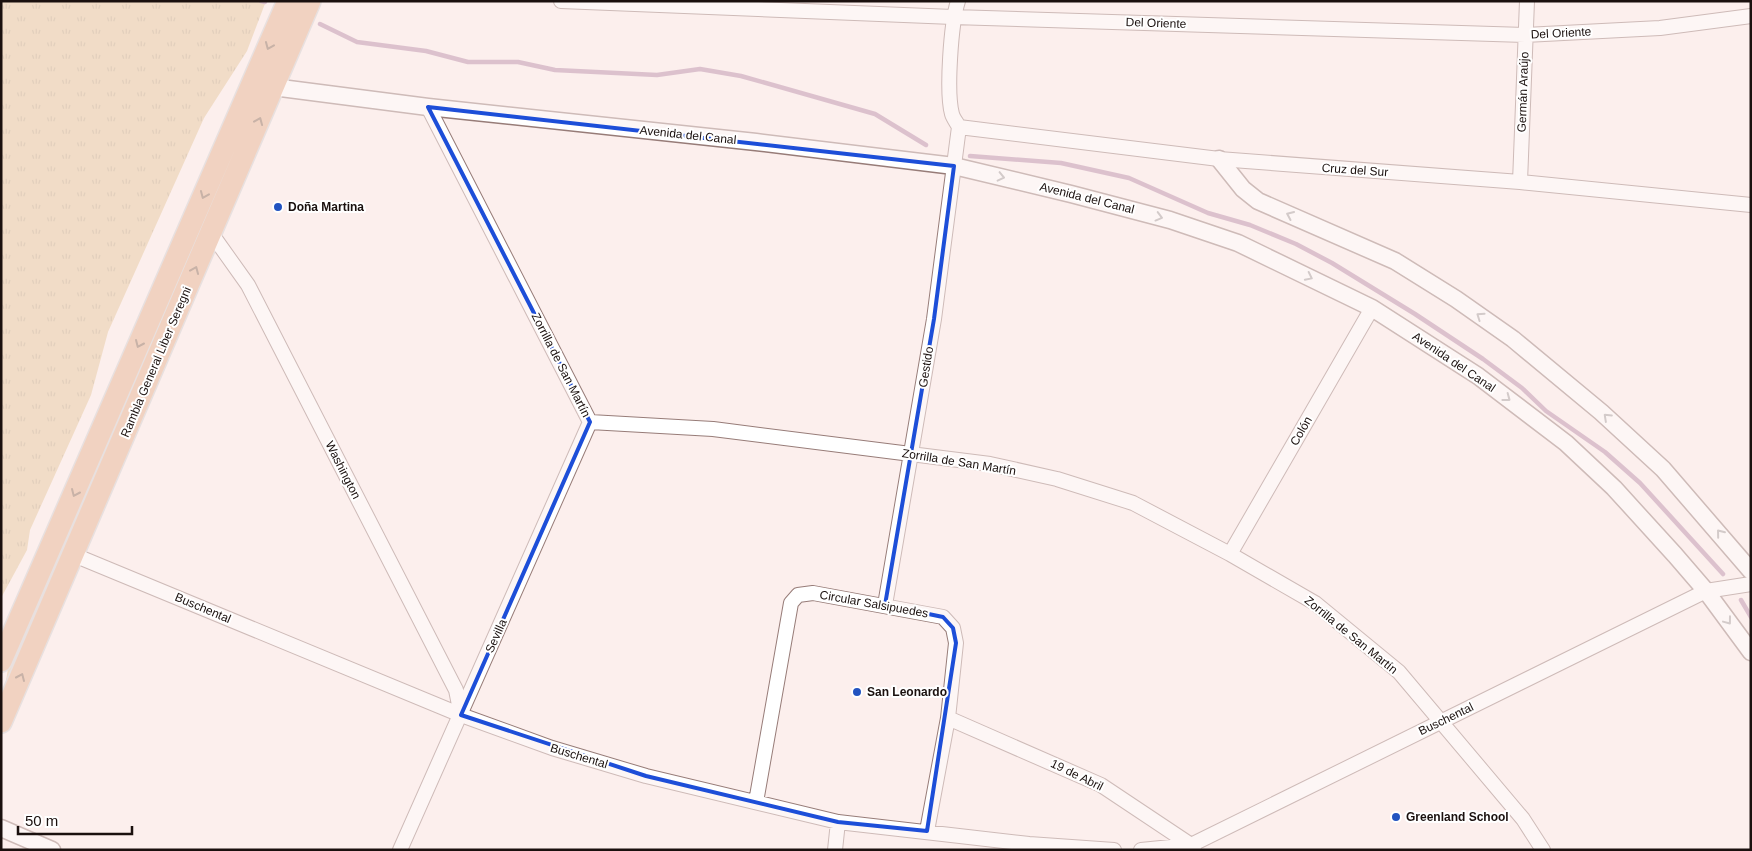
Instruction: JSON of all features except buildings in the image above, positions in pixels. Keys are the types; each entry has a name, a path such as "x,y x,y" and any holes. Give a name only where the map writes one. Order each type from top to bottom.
{"main road":[{"name":"Rambla General Liber Seregni","path":"1,661 288,1"},
{"name":"Rambla General Liber Seregni","path":"1,722 310,1"}],"street":[{"name":"Del Oriente","path":"561,1 953,17 1525,35 1660,28 1751,16"},
{"path":"958,1 953,17 950,100 952,116 959,127"},
{"name":"Germán Araújo","path":"1520,182 1527,1"},
{"name":"Avenida del Canal","path":"273,87 428,107 756,142 954,166 1161,218 1238,243 1372,308 1478,376 1566,443 1614,488 1706,591 1751,652"},
{"name":"Zorrilla de San Martín","path":"428,107 590,422 713,429 990,464 1057,479 1133,504 1230,554 1315,603 1398,672 1442,721 1523,819 1543,850"},
{"name":"Cruz del Sur","path":"959,127 1220,159 1520,182 1751,205"},
{"name":"Gestido","path":"885,605 934,319 959,127"},
{"path":"1220,159 1244,189 1258,201 1395,262 1456,299 1513,339 1600,412 1663,469 1751,571"},
{"name":"Washington","path":"211,233 248,285 456,690 461,715"},
{"name":"Colón","path":"1230,554 1372,308"},
{"name":"Sevilla","path":"400,850 590,422"},
{"name":"Buschental","path":"74,555 461,715 552,748 646,776 838,822 1029,844 1114,850"},
{"name":"Buschental","path":"1141,850 1194,847 1442,721 1706,591 1751,584"},
{"name":"Circular Salsipuedes","path":"756,802 791,603 798,595 813,593 885,605 944,617 953,628 956,643 948,718 927,831"},
{"name":"19 de Abril","path":"948,718 1101,784 1194,847"},
{"path":"835,850 838,822"},
{"path":"1,828 52,850"}],"highlighted area":[{"path":"428,107 954,166 934,319 885,605 943,617 953,628 956,643 927,831 838,822 646,776 461,715 590,422"}],"green space":[{"path":"1,1 266,1 247,51 204,118 108,332 91,395 30,530 27,550 1,598"},
{"path":"301,1 5,687 9,662 158,320"}],"waterway":[{"path":"261,1 265,2"},
{"path":"320,24 357,42 426,51 468,62 518,62 555,70 657,75 700,69 741,76 875,114 926,145"},
{"path":"970,156 1061,163 1129,178 1208,213 1250,225 1296,244 1332,263 1483,359 1522,388 1546,411 1605,452 1640,483 1723,574"},
{"path":"1741,600 1751,617"}],"place":[{"name":"Doña Martina","path":"278,207"},
{"name":"San Leonardo","path":"857,692"},
{"name":"Greenland School","path":"1396,817"}]}
